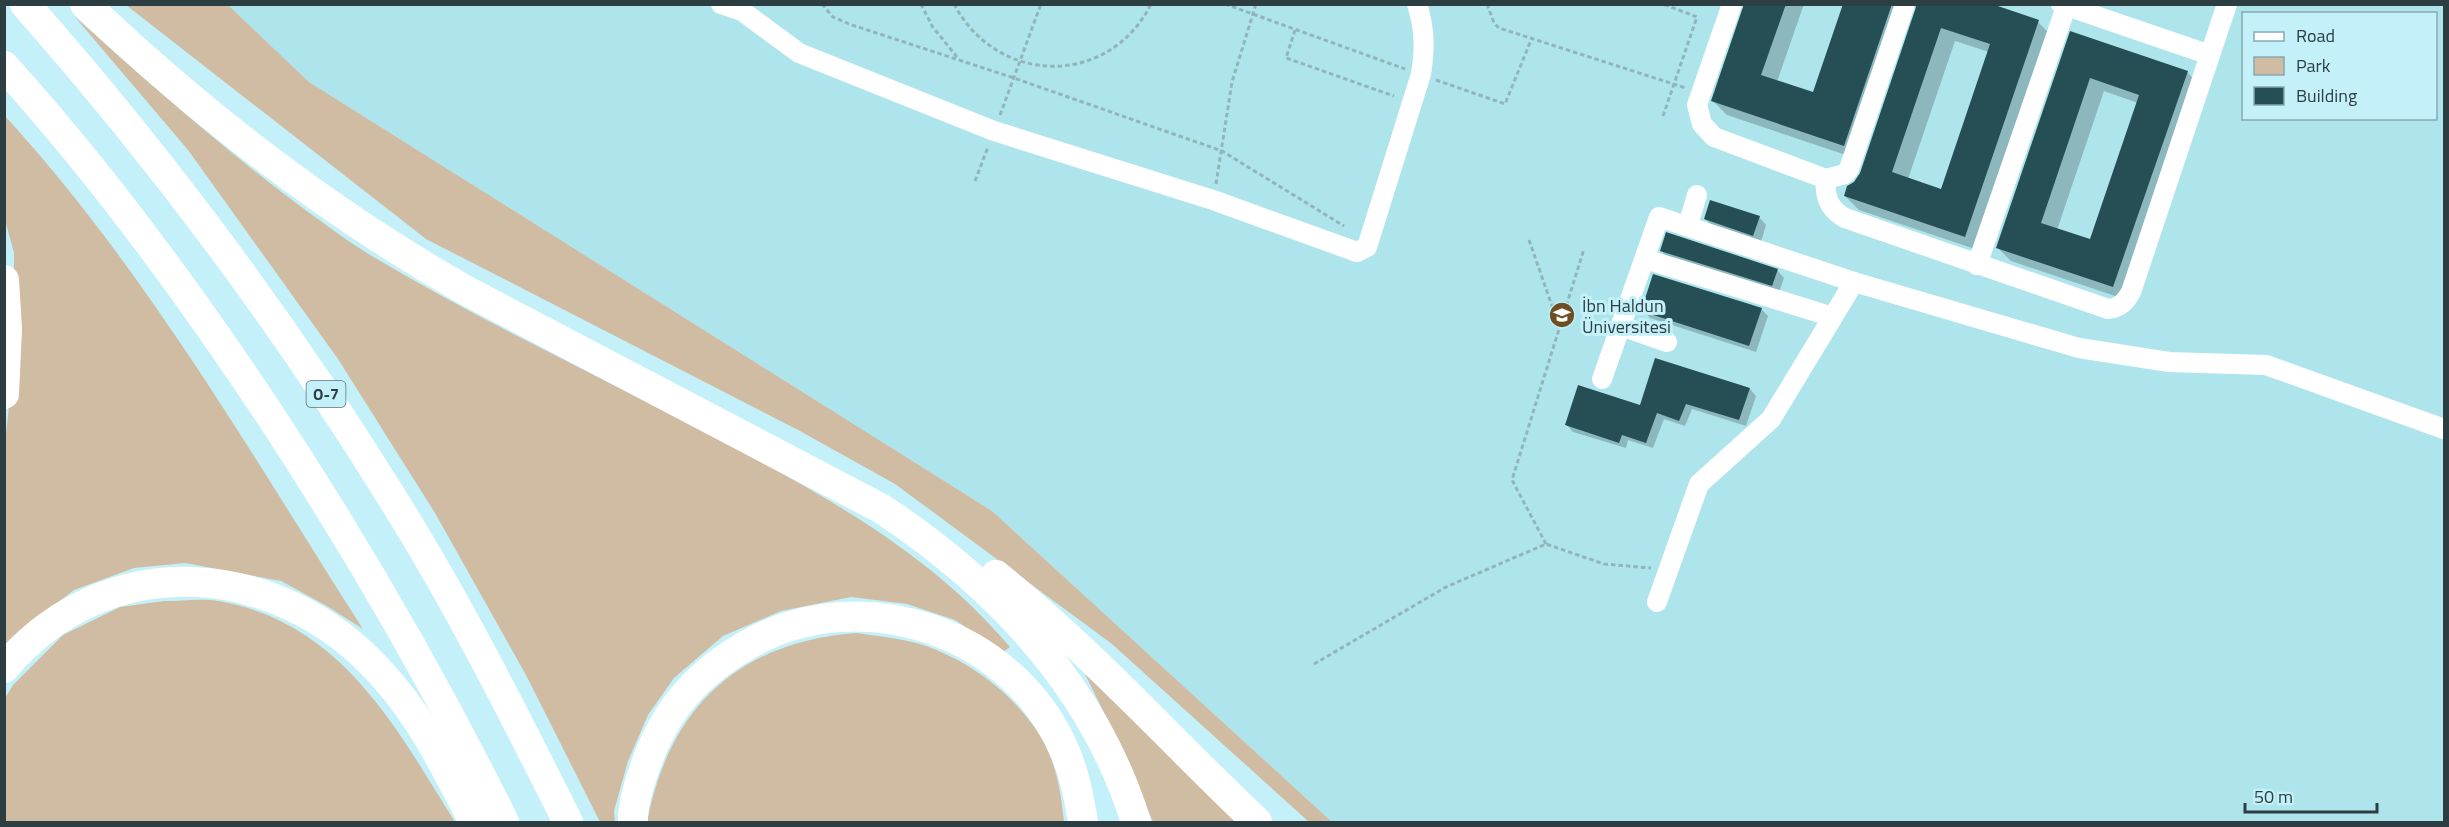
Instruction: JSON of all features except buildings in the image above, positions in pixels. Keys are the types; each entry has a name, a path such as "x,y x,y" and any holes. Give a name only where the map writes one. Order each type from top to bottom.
{"highway":[{"name":"O-7","path":"25,4 136,135 193,207 310,370 432,565 497,682 568,822"},
{"path":"85,4 212,118 346,218 465,290 882,509 925,538 1002,604 1047,654 1091,718 1117,769 1137,822"},
{"path":"4,66 121,205 190,298 289,444 381,593 480,772 504,822"},
{"path":"4,280 8,330 4,394"},
{"path":"465,290 615,356 779,435 815,453 895,500 969,554 1047,617 1116,681 1257,822"},
{"path":"4,668 36,637 69,613 116,591 181,580 217,582 249,590 286,603 327,625 381,672 410,708 442,761 474,822"},
{"path":"633,822 652,747 671,711 698,680 728,655 759,638 791,625 856,615 917,623 961,640 984,655 1017,682 1036,703 1065,751 1075,779 1083,822"}],"lane":[{"path":"722,4 743,8 800,53 994,131 1213,200 1357,252 1367,247 1421,74 1426,47 1424,26 1417,4"},
{"path":"1732,4 1697,105 1702,124 1714,137 1826,179 1845,174 1849,169 1905,4"},
{"path":"1826,179 1826,196 1830,204 1845,218 2099,307 2116,308 2122,305 2131,292 2227,4"},
{"path":"1977,265 2065,5 2210,55"},
{"path":"1688,225 1697,195"},
{"path":"1602,379 1659,217 1854,282 2079,348 2169,362 2266,365 2445,429"},
{"path":"1645,259 1833,317"},
{"path":"1657,602 1700,483 1772,419 1854,282"},
{"path":"1621,326 1667,342"}],"path":[{"path":"822,4 833,17 1222,151 1347,228 1364,250"},
{"path":"921,4 932,26 959,59"},
{"path":"954,4 970,29 981,41 1001,54 1020,62 1042,67 1063,67 1101,56 1133,32 1151,4"},
{"path":"975,181 1041,4"},
{"path":"1225,4 1505,104 1531,40"},
{"path":"1213,200 1232,82 1256,4"},
{"path":"1487,4 1498,28 1687,88"},
{"path":"1662,116 1697,17 1663,4"},
{"path":"1295,30 1286,58 1412,103"},
{"path":"1529,240 1559,325"},
{"path":"1546,544 1512,480 1584,249"},
{"path":"1314,664 1446,586 1546,544 1604,564 1668,570"}],"shaded area":[{"name":"İbn Haldun Üniversitesi","path":"228,5 2444,5 2444,822 1332,822 992,511 309,82"}],"green space":[{"path":"126,5 228,5 309,82 992,511 1332,822 1309,822 1112,644 895,484 800,431 426,239"},
{"path":"75,17 233,154 327,226 458,305 735,448 847,511 917,559 950,586 1010,647 1003,652 955,620 907,604 851,597 781,611 723,636 674,678 648,715 628,761 614,811 615,822 600,822 526,675 435,513 338,359 188,150"},
{"path":"5,116 56,175 151,300 238,430 363,629 281,581 185,563 134,568 74,590 5,644 4,452 14,361 14,253 5,220"},
{"path":"212,600 262,613 299,631 332,655 361,684 386,716 455,822 5,822 5,698 13,685 63,635 120,607 164,601"},
{"path":"856,633 904,640 938,650 971,668 1002,691 1016,704 1045,744 1057,777 1064,822 647,822 657,782 672,746 692,714 715,688 744,667 777,650 814,639"},
{"path":"1085,674 1239,822 1153,822 1116,737"}],"place":[{"name":"İbn Haldun Üniversitesi","path":"1562,315"}]}
